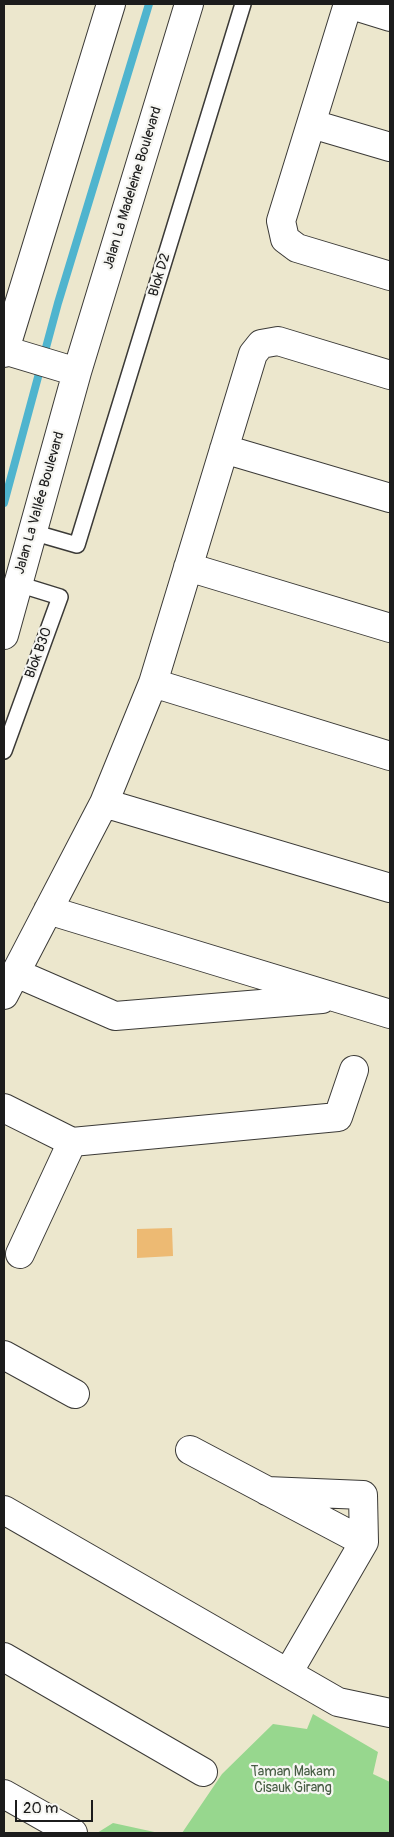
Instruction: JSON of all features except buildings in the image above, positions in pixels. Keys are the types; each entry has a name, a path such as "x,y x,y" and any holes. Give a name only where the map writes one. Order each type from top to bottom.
{"street":[{"path":"77,372 4,351 110,4"},
{"name":"Jalan La Madeleine Boulevard","path":"77,372 190,4"},
{"path":"390,17 348,4 281,222 284,239 297,248 390,276"},
{"path":"312,124 390,148"},
{"path":"337,998 115,1016 10,984 104,803 153,683 253,354 260,344 278,341 390,375"},
{"name":"Jalan La Vallée Boulevard","path":"4,634 77,372"},
{"path":"224,450 390,498"},
{"path":"188,567 390,628"},
{"path":"153,683 390,756"},
{"path":"104,803 390,888"},
{"path":"48,910 390,1014"},
{"path":"4,1108 72,1142 338,1117 354,1070"},
{"path":"20,1254 72,1142"},
{"path":"4,1355 75,1394"},
{"path":"190,1450 364,1542"},
{"path":"267,1491 362,1495 364,1542 288,1673"},
{"path":"4,1510 338,1702 390,1713"},
{"path":"4,1658 203,1772"},
{"path":"4,1794 73,1833"}],"lane":[{"name":"Blok D2","path":"32,532 77,546 243,4"},
{"name":"Blok B30","path":"4,750 60,597 18,584"}],"green space":[{"name":"Taman Makam Cisauk Girang","path":"313,1714 378,1752 373,1774 390,1782 390,1833 182,1833 222,1774 273,1724 307,1729"},
{"path":"113,1823 159,1833 97,1833"}],"waterway":[{"path":"4,503 58,303 149,4"}]}
